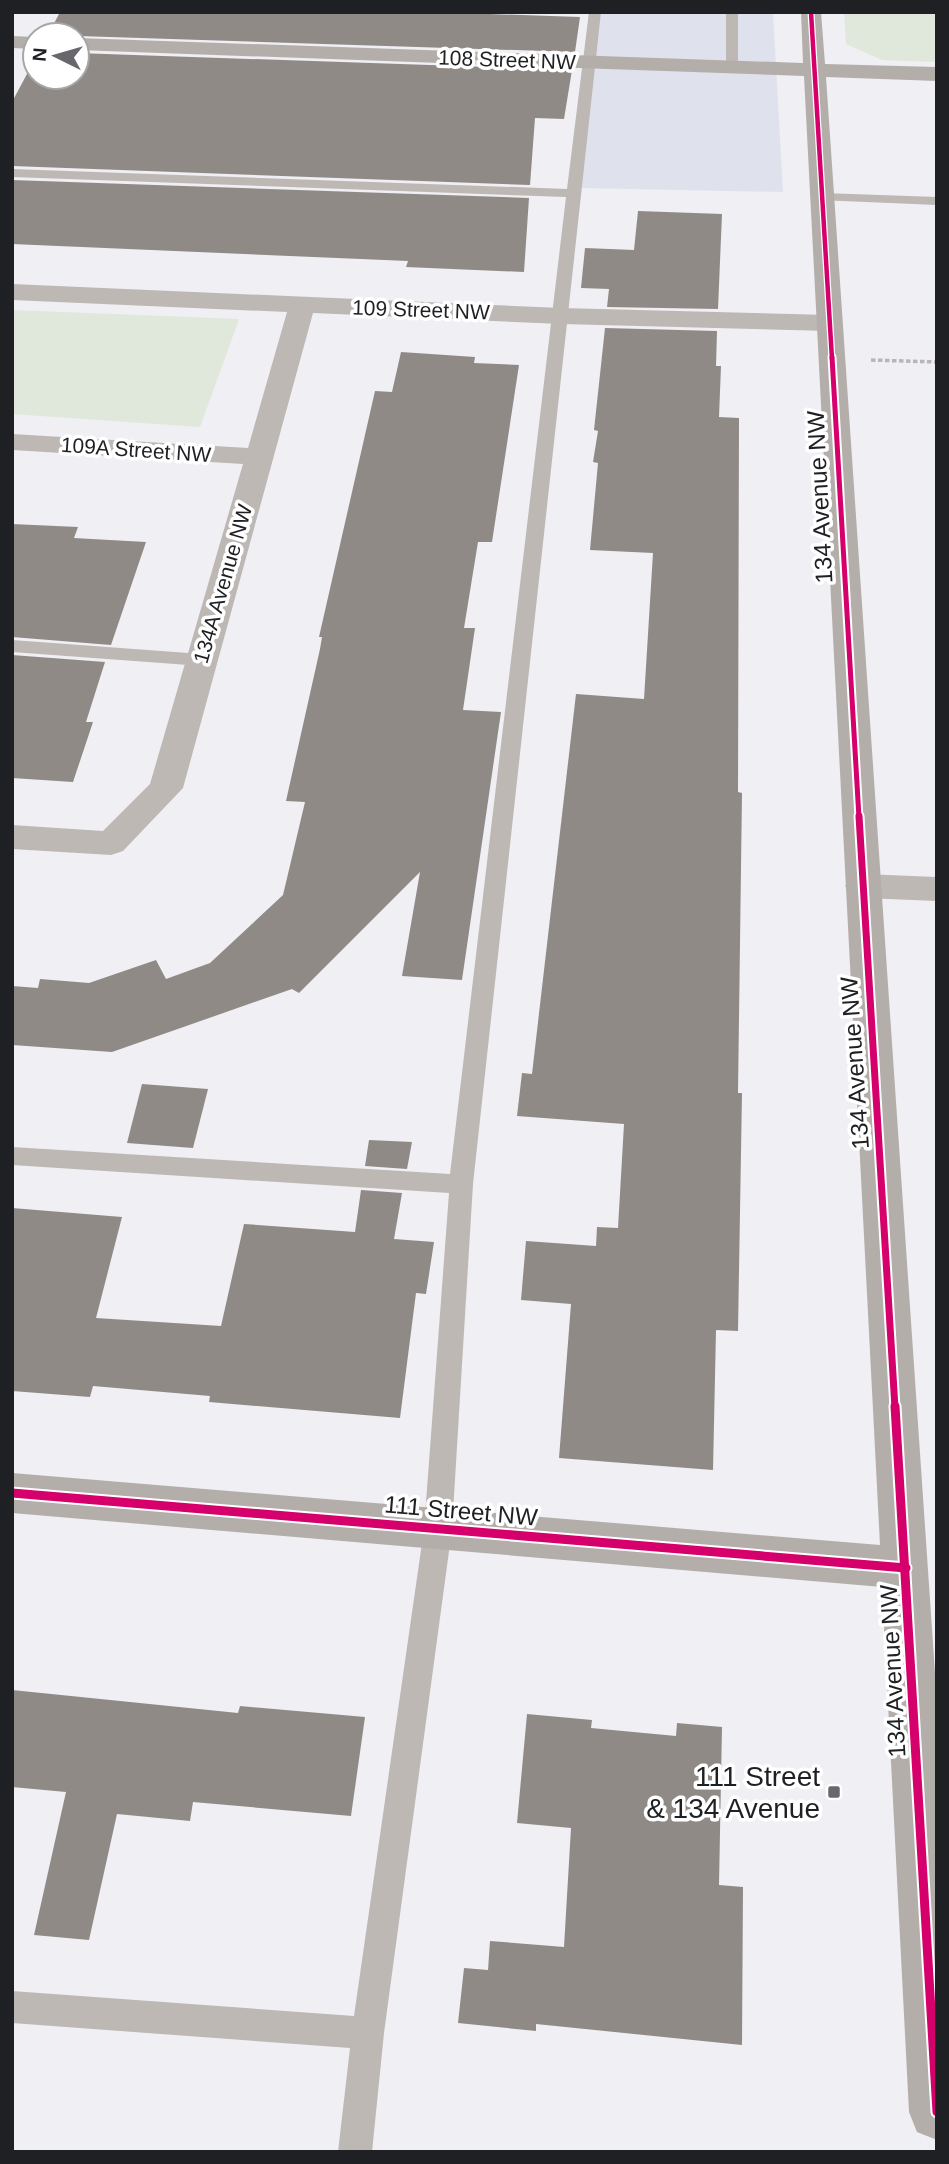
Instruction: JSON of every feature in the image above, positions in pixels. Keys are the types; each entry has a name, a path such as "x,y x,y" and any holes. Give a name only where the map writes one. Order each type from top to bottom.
{"street":[{"name":"134 Avenue NW","path":"811,12 937,2112"},
{"name":"108 Street NW","path":"91,44 937,74"},
{"name":"109 Street NW","path":"12,292 561,316 830,323"},
{"name":"134A Avenue NW","path":"12,838 111,843 166,788 302,305"},
{"name":"109A Street NW","path":"12,442 259,457"},
{"path":"863,886 937,889"},
{"name":"111 Street NW","path":"12,1493 906,1568"}],"lane":[{"path":"355,2152 368,2033 439,1528 461,1184 595,12"},
{"path":"732,12 732,67"},
{"path":"12,173 574,193"},
{"path":"823,197 937,201"},
{"path":"12,646 202,660"},
{"path":"12,1156 461,1184"},
{"path":"12,2007 368,2033"}],"path":[{"path":"831,358 937,362"}],"shaded area":[{"path":"598,12 773,12 783,192 580,188"},
{"path":"844,12 937,12 937,62 882,60 846,44"},
{"path":"12,310 239,319 200,427 12,414"}],"building":[{"path":"60,12 432,12 580,17 575,52 91,36 91,21 55,21"},
{"path":"91,53 572,70 564,119 535,118 530,185 12,166 12,102 21,85 21,91 91,91"},
{"path":"12,180 529,198 524,272 406,267 408,261 12,244"},
{"path":"638,211 722,214 718,309 607,307 609,289 581,288 585,248 634,250"},
{"path":"605,328 717,331 716,366 721,366 719,417 739,418 738,792 742,793 738,1093 742,1093 738,1331 716,1330 713,1470 559,1458 571,1304 521,1300 526,1241 596,1246 597,1227 618,1228 624,1124 517,1116 522,1073 532,1074 576,694 644,699 653,553 590,550 598,463 593,462 598,431 594,430"},
{"path":"401,352 475,357 474,363 519,365 492,542 478,542 464,628 475,628 463,710 501,712 462,980 402,976 420,872 299,993 292,989 112,1052 12,1045 12,986 38,988 40,979 89,983 156,960 166,979 210,963 283,895 305,802 286,801 320,649 322,637 319,637 375,391 392,392"},
{"path":"12,524 78,527 74,538 146,542 111,645 12,637"},
{"path":"12,655 105,662 86,722 93,722 73,782 12,778"},
{"path":"142,1084 208,1089 193,1148 127,1143"},
{"path":"369,1140 412,1142 407,1169 365,1166"},
{"path":"361,1190 402,1193 394,1239 434,1242 426,1294 416,1293 400,1418 209,1402 210,1396 93,1386 90,1397 12,1391 12,1208 122,1217 96,1318 221,1326 244,1224 355,1232"},
{"path":"12,1690 238,1713 240,1706 365,1717 351,1816 193,1802 190,1821 117,1814 89,1940 34,1935 66,1792 12,1787"},
{"path":"527,1714 592,1720 591,1728 676,1736 677,1723 722,1727 719,1885 743,1887 742,2045 536,2024 536,2031 458,2023 464,1968 488,1970 490,1941 564,1947 571,1828 517,1823"}],"cycle path":[{"path":"811,12 937,2112"},
{"path":"12,1493 906,1568"}],"place":[{"name":"111 Street & 134 Avenue","path":"834,1792"}]}
